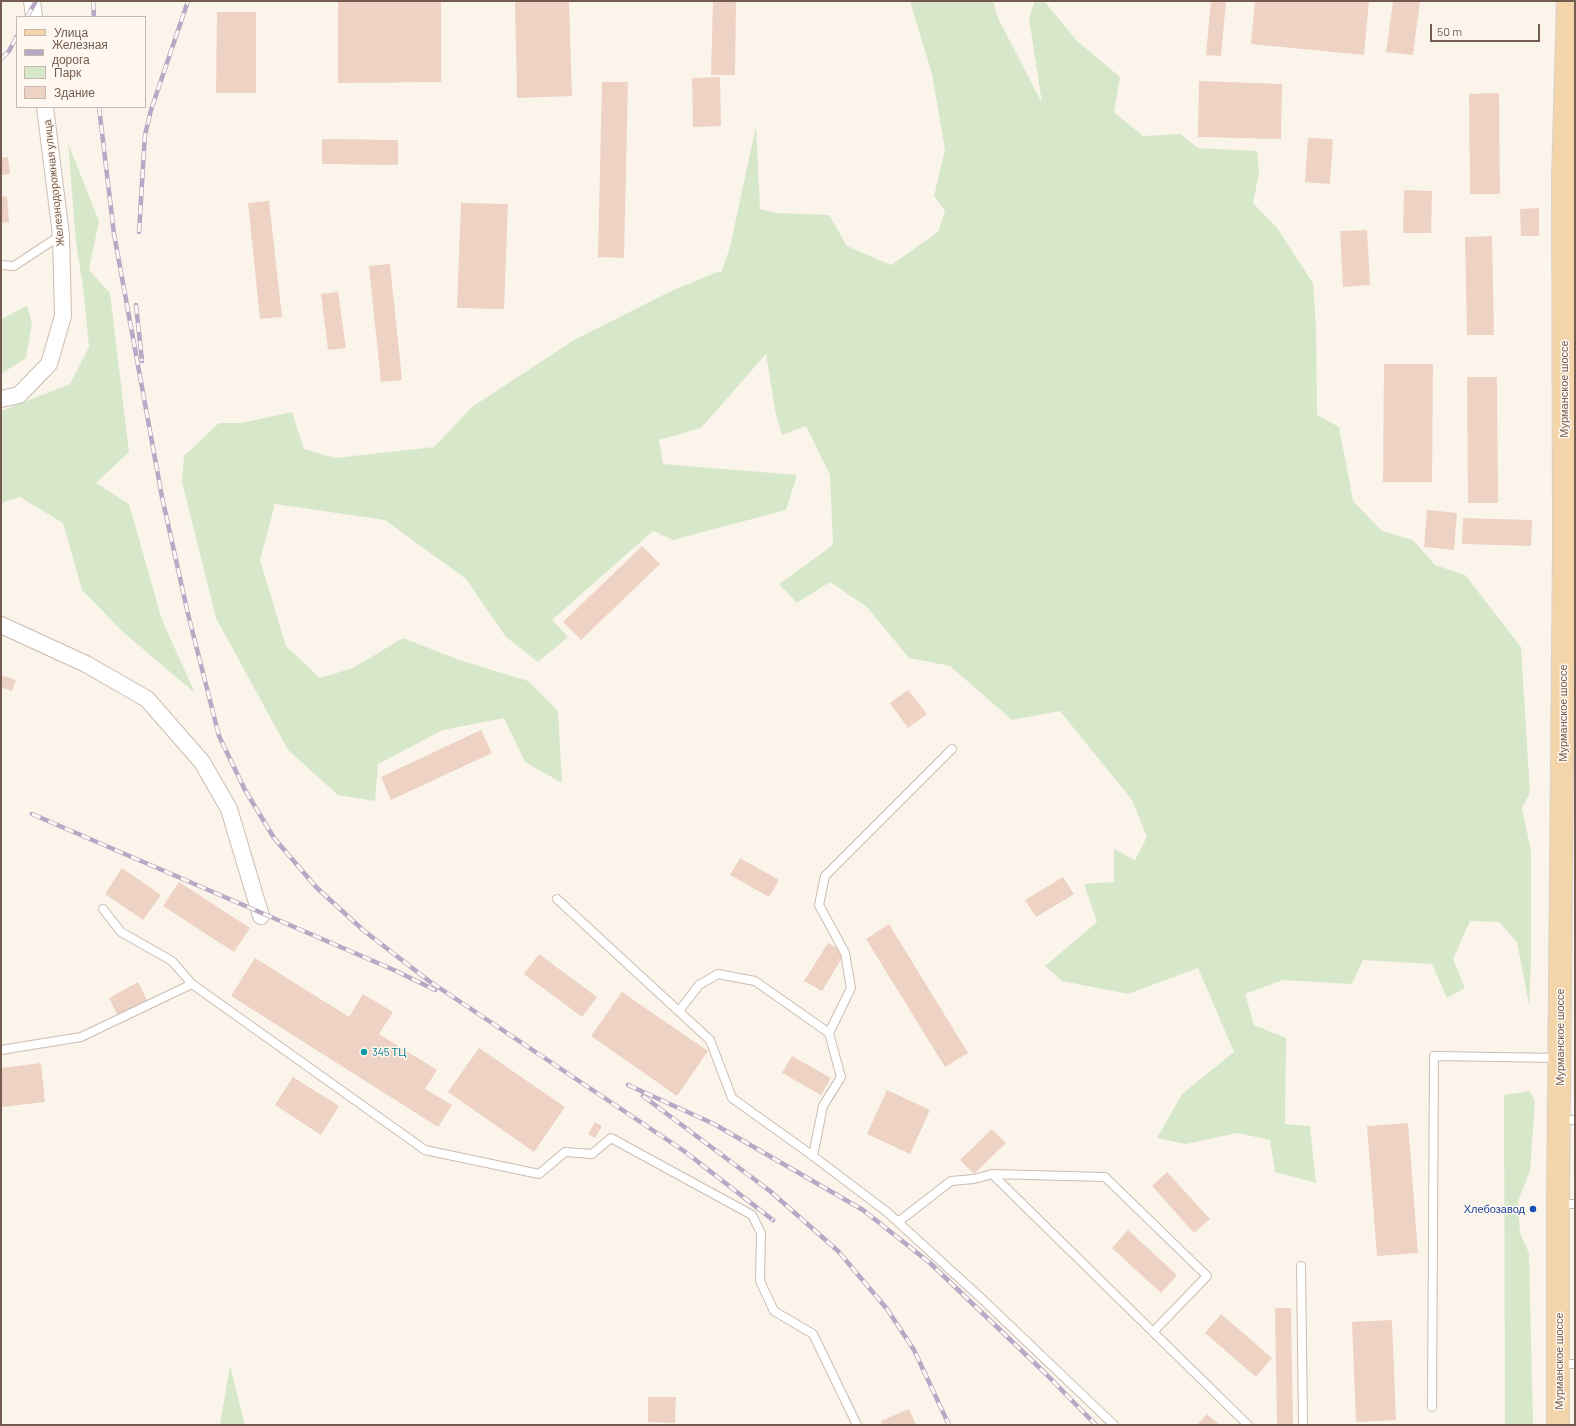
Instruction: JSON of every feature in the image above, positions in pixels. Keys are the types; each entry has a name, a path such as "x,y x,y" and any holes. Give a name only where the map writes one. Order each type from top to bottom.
{"main road":[{"name":"Мурманское шоссе","path":"1558,1425 1567,1364 1567,1120 1560,1058 1568,1"}],"street":[{"path":"32,1 34,16"},
{"name":"Железнодорожная улица","path":"1,399 19,395 49,364 63,316 61,235 45,108"},
{"path":"1,625 86,664 147,699 202,762 229,809 261,916"}],"lane":[{"path":"1,265 14,266 61,235"},
{"path":"829,1033 851,988 845,953 819,905 825,876 952,749"},
{"path":"557,899 710,1040 732,1098 814,1156 898,1222 1114,1425"},
{"path":"103,909 121,932 172,962 192,984 425,1150 539,1174 565,1152 592,1154 611,1138 752,1215 761,1233 760,1281 774,1311 812,1334 857,1425"},
{"path":"680,1011 699,985 718,974 755,981 829,1033 841,1077 823,1106 814,1156"},
{"path":"1,1050 81,1037 192,984"},
{"path":"1432,1407 1434,1056 1560,1058"},
{"path":"898,1222 951,1181 974,1180 992,1174 1106,1177 1207,1276 1153,1332"},
{"path":"992,1174 1248,1425"},
{"path":"1301,1266 1303,1425"}],"green space":[{"path":"910,1 993,1 998,18 1042,103 1029,18 1035,1 1044,1 1077,41 1120,77 1114,112 1143,136 1180,134 1198,148 1257,151 1259,173 1253,203 1277,228 1313,283 1316,326 1317,415 1339,427 1353,501 1382,531 1413,540 1435,565 1465,575 1521,647 1530,793 1522,808 1531,851 1531,962 1529,1005 1517,942 1499,922 1470,921 1453,959 1465,988 1447,998 1432,964 1363,960 1352,984 1283,980 1245,994 1254,1025 1286,1038 1285,1124 1310,1126 1316,1183 1275,1172 1270,1140 1237,1133 1186,1144 1157,1138 1182,1094 1234,1052 1198,968 1128,994 1062,981 1045,966 1097,922 1084,884 1114,882 1114,849 1135,860 1147,837 1132,800 1060,711 1012,720 950,666 909,658 867,607 830,582 797,603 779,584 833,545 830,475 806,426 782,435 776,415 766,354 701,428 659,440 663,464 797,475 786,510 673,540 653,531 552,620 568,637 538,662 506,637 466,579 385,520 275,504 260,560 286,646 320,678 353,668 403,638 459,660 528,681 558,711 562,783 525,762 504,718 443,730 378,764 375,801 338,795 288,750 216,618 182,482 184,456 219,423 242,423 292,412 304,449 335,458 434,447 472,407 574,340 667,293 719,271 721,273 730,247 756,126 760,209 776,213 829,215 847,246 891,265 938,232 945,211 934,196 945,150 932,74"},
{"path":"68,143 99,221 89,270 110,293 129,452 96,483 129,504 162,620 195,693 124,633 82,590 63,523 20,497 1,503 1,411 70,384 89,347 83,287 76,242"},
{"path":"27,306 32,323 26,358 1,374 1,319"},
{"path":"1530,1091 1535,1101 1530,1171 1518,1201 1520,1233 1529,1253 1533,1425 1505,1425 1504,1095"},
{"path":"230,1366 244,1421 244,1425 220,1425"}],"building":[{"path":"338,1 441,1 441,82 338,83"},
{"path":"515,1 569,1 572,96 517,98"},
{"path":"713,1 736,1 735,75 711,75"},
{"path":"1211,1 1226,1 1221,56 1206,55"},
{"path":"1255,1 1369,1 1364,55 1251,44"},
{"path":"1393,1 1420,1 1413,55 1386,52"},
{"path":"217,12 256,12 256,93 216,93"},
{"path":"720,77 721,126 693,127 692,78"},
{"path":"1199,81 1282,84 1281,139 1198,137"},
{"path":"602,82 628,82 624,258 598,257"},
{"path":"1499,93 1500,194 1470,194 1469,94"},
{"path":"1308,138 1333,139 1330,184 1305,182"},
{"path":"322,139 398,140 398,165 322,164"},
{"path":"8,157 10,174 1,175 1,158"},
{"path":"1404,190 1432,191 1431,233 1403,233"},
{"path":"7,196 9,222 1,223 1,197"},
{"path":"269,201 282,317 260,319 248,203"},
{"path":"461,203 508,204 504,309 457,308"},
{"path":"1539,208 1539,236 1521,236 1520,209"},
{"path":"1367,230 1370,285 1343,287 1340,231"},
{"path":"1492,236 1494,335 1467,335 1465,237"},
{"path":"390,264 402,380 381,382 369,266"},
{"path":"338,292 346,348 328,350 321,294"},
{"path":"1384,364 1433,364 1432,482 1383,482"},
{"path":"1467,377 1497,377 1498,503 1468,503"},
{"path":"1427,510 1457,513 1454,550 1424,547"},
{"path":"1463,518 1532,520 1531,546 1462,544"},
{"path":"642,546 660,564 581,640 563,622"},
{"path":"1,675 16,680 12,691 1,687"},
{"path":"908,690 927,714 908,728 890,703"},
{"path":"481,730 492,753 391,800 381,777"},
{"path":"740,858 779,880 769,897 730,875"},
{"path":"122,868 161,895 143,920 105,894"},
{"path":"1063,877 1074,894 1036,917 1025,900"},
{"path":"179,882 250,928 234,952 163,906"},
{"path":"889,924 968,1053 945,1067 866,939"},
{"path":"828,943 845,953 822,991 804,981"},
{"path":"539,954 597,997 582,1017 524,974"},
{"name":"345 ТЦ","path":"255,958 349,1017 363,994 393,1012 379,1034 437,1070 425,1089 452,1105 438,1127 231,996"},
{"path":"138,982 147,1000 118,1016 109,998"},
{"path":"622,992 708,1051 677,1096 591,1036"},
{"path":"479,1048 565,1107 534,1152 448,1092"},
{"path":"792,1056 831,1078 821,1095 782,1073"},
{"path":"41,1063 45,1102 1,1107 1,1068"},
{"path":"293,1077 339,1106 321,1135 275,1105"},
{"path":"887,1090 930,1110 910,1154 867,1134"},
{"path":"595,1122 602,1126 595,1138 588,1134"},
{"path":"1408,1123 1418,1253 1377,1256 1367,1126"},
{"path":"992,1129 1006,1143 974,1174 960,1160"},
{"path":"1167,1172 1210,1219 1194,1233 1152,1186"},
{"path":"1128,1230 1177,1275 1161,1293 1112,1248"},
{"path":"1275,1308 1291,1308 1293,1425 1277,1425"},
{"path":"1221,1314 1272,1358 1256,1377 1205,1333"},
{"path":"1392,1320 1396,1420 1356,1422 1352,1322"},
{"path":"648,1397 676,1397 675,1423 648,1422"},
{"path":"909,1409 916,1425 882,1425 881,1421"},
{"path":"1207,1414 1220,1425 1197,1425"}],"railway":[{"path":"28,16 36,1"},
{"path":"93,1 94,16"},
{"path":"139,232 145,135 151,110 188,1"},
{"path":"1,59 9,51 16,38"},
{"path":"99,108 114,234 162,497 188,614 219,736 245,790 274,838 316,887 363,930 429,981 684,1151 773,1220"},
{"path":"136,305 142,361"},
{"path":"32,814 394,970 435,990"},
{"path":"628,1085 714,1124 863,1210 930,1263 1045,1373 1096,1425"},
{"path":"643,1096 770,1191 838,1251 887,1309 914,1350 949,1425"}],"place":[{"name":"345 ТЦ","path":"364,1052"},
{"name":"Хлебозавод","path":"1533,1209"}]}
